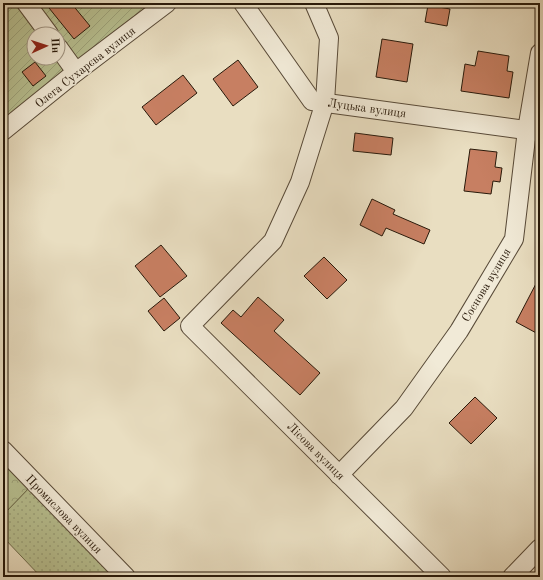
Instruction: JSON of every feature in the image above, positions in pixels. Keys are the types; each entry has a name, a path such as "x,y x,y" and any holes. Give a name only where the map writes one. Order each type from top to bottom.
{"street":[{"path":"26,3 43,26"},
{"name":"Олега Сухарєва вулиця","path":"3,131 76,72 167,3"},
{"name":"Луцька вулиця","path":"243,3 312,101 534,131"},
{"path":"314,3 329,38 326,102"},
{"name":"Соснова вулиця","path":"339,475 404,408 459,331 514,239 534,131 540,53"},
{"path":"66,58 76,72"},
{"name":"Лісова вулиця","path":"326,102 300,182 273,241 190,326 442,577"},
{"name":"Промислова вулиця","path":"3,450 126,577"},
{"path":"512,577 540,548"}],"green space":[{"path":"3,3 151,3 71,65 3,122"},
{"path":"3,461 29,488 3,515"},
{"path":"29,488 115,577 41,577 3,537 3,515"}],"building":[{"path":"45,3 71,3 90,26 74,39 66,29 66,26 64,26"},
{"path":"428,5 450,9 447,26 425,22"},
{"path":"382,39 413,44 407,82 376,77"},
{"path":"478,51 509,56 507,71 513,72 509,98 461,91 465,64 475,66"},
{"path":"238,60 258,87 233,106 213,79"},
{"path":"30,66 38,66 46,76 33,86 22,72"},
{"path":"183,75 197,93 156,125 142,107"},
{"path":"355,133 393,138 391,155 353,151"},
{"path":"470,149 497,152 495,167 502,168 500,182 493,181 491,194 464,191"},
{"path":"372,199 395,210 393,214 430,230 424,244 386,228 382,236 360,225"},
{"path":"161,245 187,276 160,297 135,266"},
{"path":"324,257 347,280 327,299 304,276"},
{"path":"540,276 540,335 516,322"},
{"path":"258,297 284,320 274,331 320,373 300,395 221,323 233,310 241,317"},
{"path":"164,298 180,318 164,331 148,311"},
{"path":"475,397 497,418 471,444 449,423"}]}
